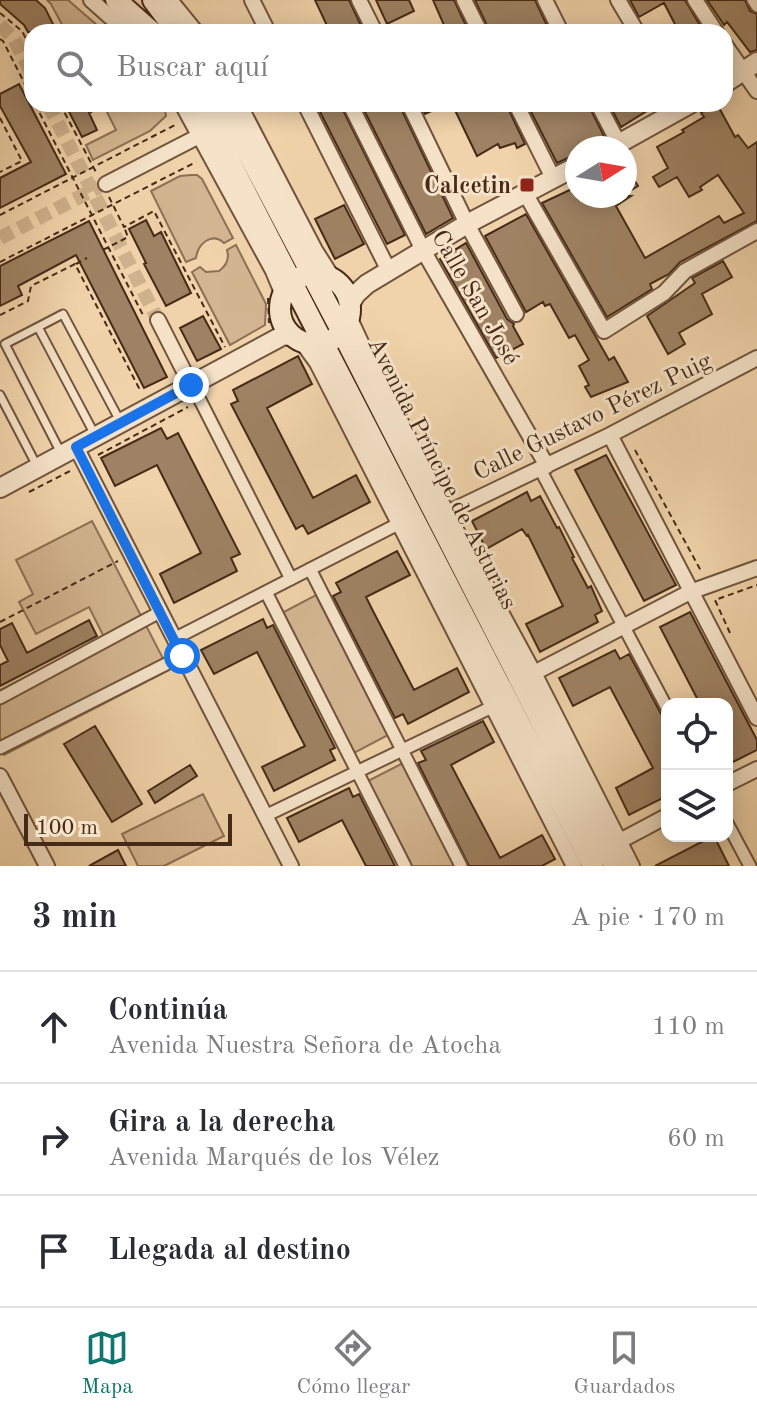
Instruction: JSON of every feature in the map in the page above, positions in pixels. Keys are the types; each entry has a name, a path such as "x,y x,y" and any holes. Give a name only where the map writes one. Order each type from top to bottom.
{"main road":[{"path":"116,0 143,24"},
{"path":"159,0 172,24"},
{"name":"Avenida Príncipe de Asturias","path":"196,112 289,287 323,343 593,866"},
{"name":"Avenida Príncipe de Asturias","path":"225,112 289,287 342,332 615,866"},
{"path":"323,276 337,283 347,295 350,308 342,332 323,343 309,344 283,333 280,306 289,287 323,276"}],"street":[{"path":"91,0 118,24"},
{"path":"159,0 187,24"},
{"path":"252,0 264,24"},
{"path":"359,0 371,24"},
{"path":"464,0 476,24"},
{"path":"545,0 557,24"},
{"path":"618,0 632,24"},
{"path":"695,0 711,24"},
{"path":"753,0 757,6"},
{"path":"733,52 750,67 757,91"},
{"path":"733,78 750,67"},
{"path":"195,112 201,135 211,154 289,287"},
{"path":"243,112 315,250 337,283 367,284"},
{"path":"309,112 389,271"},
{"name":"Calle San José","path":"354,112 423,250 544,467"},
{"path":"413,112 467,224 516,314"},
{"path":"520,112 553,178"},
{"path":"601,112 611,136"},
{"path":"632,136 673,112"},
{"path":"104,185 201,135"},
{"path":"565,172 467,224 367,284 356,294 350,308 356,333 632,866"},
{"path":"525,193 604,331 664,293 685,271 757,231"},
{"path":"153,323 196,393 291,579"},
{"path":"0,488 121,423 196,393 283,333 317,363 574,866"},
{"name":"Calle Gustavo Pérez Puig","path":"447,513 610,435 757,358"},
{"path":"610,435 757,718"},
{"path":"69,451 87,470 291,866"},
{"path":"544,467 662,698"},
{"path":"174,639 398,524"},
{"path":"534,673 690,592 757,568"},
{"path":"310,569 461,866"},
{"path":"266,592 405,866"},
{"path":"0,698 160,612"},
{"path":"0,748 182,656"},
{"path":"265,816 492,707"},
{"path":"733,781 757,769"},
{"path":"0,776 47,866"},
{"path":"620,841 661,819"},
{"path":"733,834 750,866"}],"lane":[{"path":"69,451 2,345 63,314 121,423"},
{"path":"38,327 96,437"},
{"path":"0,395 38,468"}],"path":[{"path":"0,13 24,35"},
{"path":"0,39 24,82"},
{"path":"39,112 108,247 153,323"},
{"path":"64,112 128,237 103,250"},
{"path":"0,215 193,112"},
{"path":"0,118 22,161 0,172"},
{"path":"0,262 211,154"},
{"path":"124,227 154,211 228,352"},
{"path":"0,315 28,301 31,286 87,258"},
{"path":"75,264 143,396"},
{"path":"283,333 270,314 289,287"},
{"path":"27,493 68,472 76,475 97,465 97,456 196,393"},
{"path":"636,452 703,575"},
{"path":"0,622 130,555"},
{"path":"733,640 715,600 757,585"}],"shaded area":[{"path":"47,0 68,0 96,24 62,24"},
{"path":"107,112 165,112 166,116 150,131 93,160 86,145 116,130"},
{"path":"197,175 233,238 224,243 215,239 206,241 196,258 186,262 151,191 180,176"},
{"path":"236,245 266,304 265,325 230,345 192,272 200,267 206,272 219,271 227,262 227,250"},
{"path":"92,521 169,670 4,755 0,748 0,690 104,637 89,607 36,634 19,602 33,594 16,560"},
{"path":"316,595 388,735 354,753 282,613"},
{"path":"403,763 456,866 412,866 368,781"},
{"path":"203,794 224,836 164,866 138,866 122,834"}],"building":[{"path":"0,0 36,0 45,8 53,24 24,25 0,4"},
{"path":"315,0 349,0 360,24 326,24"},
{"path":"376,0 409,0 414,11 387,24"},
{"path":"433,0 454,0 465,24 444,24"},
{"path":"475,0 535,0 546,24 486,24"},
{"path":"630,0 685,0 699,24 675,24 664,3 639,17"},
{"path":"707,0 745,0 750,11 757,14 757,50 750,52 733,30 733,24 723,24"},
{"path":"19,84 24,94 24,112 34,112 66,174 0,208 0,178 31,162 0,106 0,94"},
{"path":"69,112 91,112 97,130 82,137"},
{"path":"320,112 344,112 405,235 387,244"},
{"path":"365,112 403,112 453,218 426,234"},
{"path":"456,112 510,112 525,144 517,148 515,143 500,148 498,144 477,156"},
{"path":"531,112 592,112 604,136 565,136 565,159 557,163"},
{"path":"613,112 645,112 621,127"},
{"path":"703,112 721,112 735,137 738,135 748,148 757,142 757,221 680,262 669,274 650,284 652,289 607,317 542,203 565,192 565,208 617,208 645,258 719,216 724,223 744,213 718,175 689,197 677,177 659,187 653,177 668,168 657,147 704,117"},
{"path":"344,205 364,244 335,259 315,219"},
{"path":"526,214 609,360 614,357 628,382 591,397 585,387 589,385 579,366 589,360 575,335 569,338 550,304 545,306 543,302 526,312 485,236"},
{"path":"146,220 154,236 161,232 191,293 166,306 129,229"},
{"path":"89,221 167,377 144,388 76,255 18,286 22,295 0,306 0,266"},
{"path":"466,243 523,344 496,358 440,259"},
{"path":"723,261 732,277 702,294 712,314 679,333 685,344 668,354 647,316 695,283 692,278"},
{"path":"203,316 221,349 197,361 180,328"},
{"path":"298,356 312,384 267,408 313,498 356,475 370,502 308,534 303,525 296,529 231,404 238,401 233,390"},
{"path":"161,428 167,439 178,433 240,554 231,558 237,571 174,603 160,574 201,553 157,465 115,486 101,458"},
{"path":"606,455 676,585 644,601 575,470"},
{"path":"527,492 531,501 540,496 602,611 595,615 598,622 540,652 526,624 563,606 528,535 522,529 486,549 472,521"},
{"path":"397,551 410,575 366,597 373,611 414,690 457,668 469,692 408,724 403,714 395,718 333,596 341,592 336,583"},
{"path":"690,612 757,740 757,750 733,762 733,698 697,698 660,627"},
{"path":"263,619 267,628 273,625 335,748 330,750 335,760 274,791 262,767 305,746 257,652 214,674 201,650"},
{"path":"89,620 97,636 0,686 0,665 8,661 0,645 0,629 12,623 27,653"},
{"path":"615,650 620,659 629,654 661,714 661,799 629,815 616,788 653,768 610,687 573,706 559,678"},
{"path":"483,721 494,742 451,765 500,858 542,835 555,859 542,866 469,866 418,763 426,760 421,751"},
{"path":"95,726 142,804 112,822 64,744"},
{"path":"190,765 197,776 155,803 148,791"},
{"path":"349,788 353,797 359,794 395,866 366,866 342,820 299,842 287,818"},
{"path":"701,842 717,842 729,866 655,866"},
{"path":"118,850 126,866 89,866"}],"tunnel":[{"path":"0,25 14,39 24,58"},
{"path":"52,112 158,320"},
{"path":"0,238 99,187"}],"place":[{"name":"Calcetin","path":"527,185"}],"route":[{"path":"182,656 76,447 191,385"}]}
